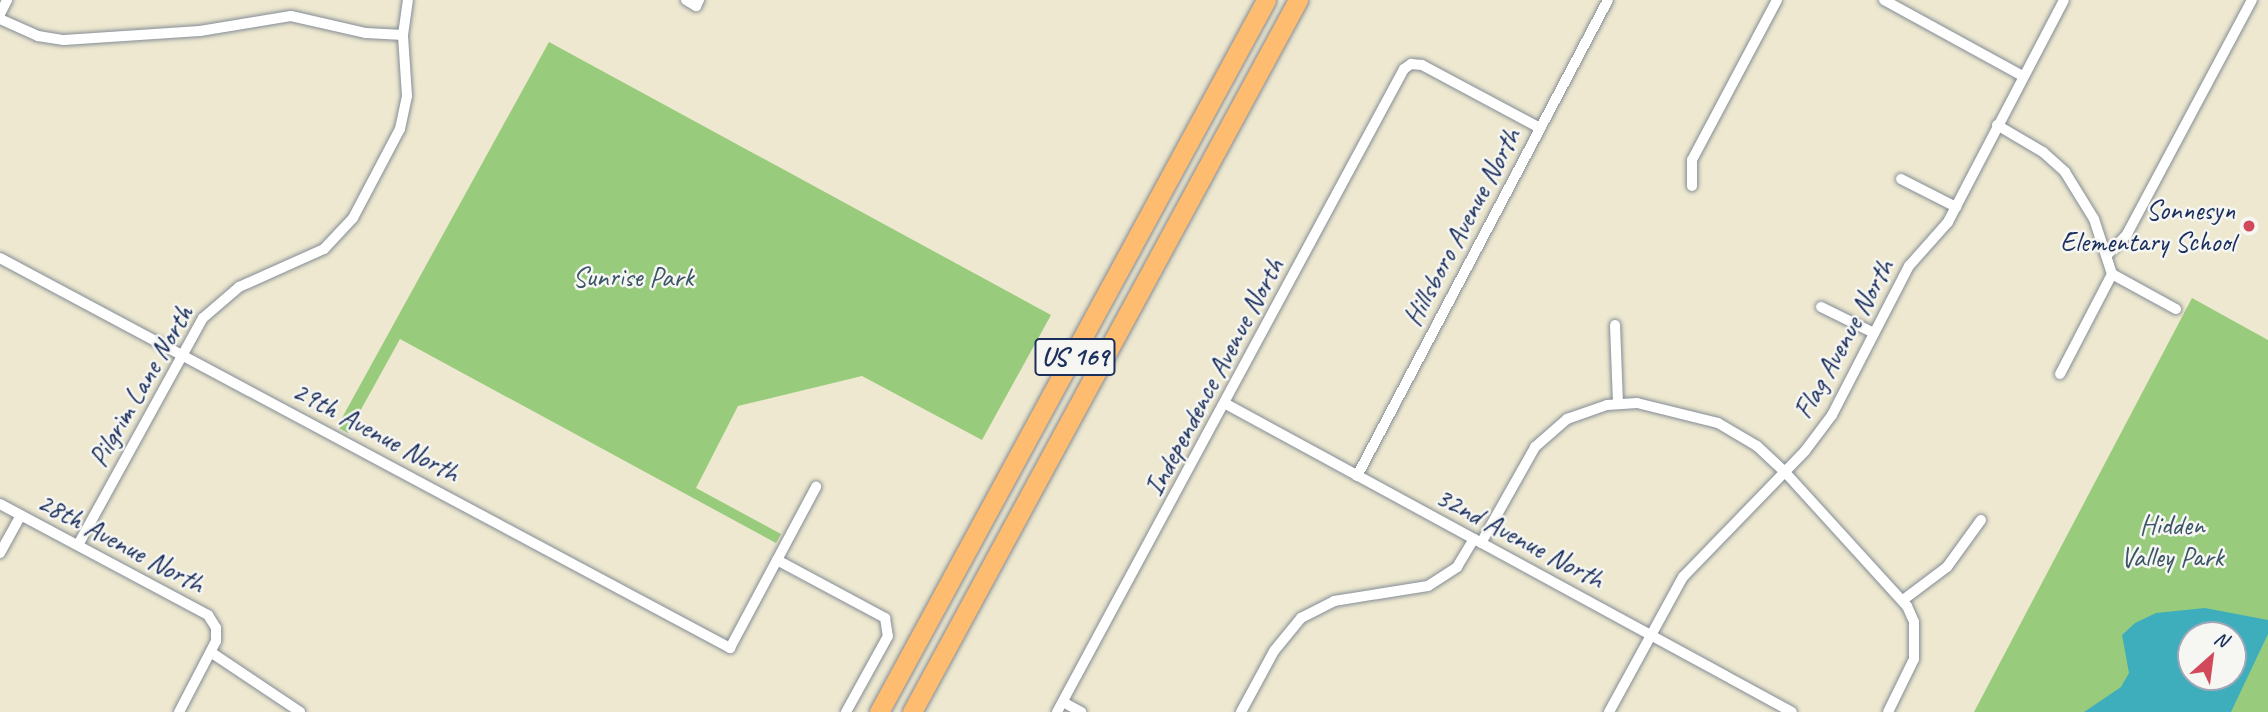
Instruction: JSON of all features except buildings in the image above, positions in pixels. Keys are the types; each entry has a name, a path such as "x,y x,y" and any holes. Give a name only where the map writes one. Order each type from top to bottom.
{"highway":[{"name":"US 169","path":"880,712 1266,0"},
{"name":"US 169","path":"912,712 1298,0"}],"street":[{"path":"0,14 7,0"},
{"name":"Pilgrim Lane North","path":"78,545 203,318 227,296 324,249 353,218 400,129 407,96 403,35 408,0"},
{"name":"Hillsboro Avenue North","path":"1357,476 1608,0"},
{"path":"1692,186 1692,160 1777,0"},
{"path":"1884,0 2023,76"},
{"name":"Flag Avenue North","path":"1609,712 1651,635 1702,553 1784,471 1832,415 1909,266 1956,207 2064,0"},
{"path":"2108,254 2127,234 2252,0"},
{"path":"0,19 38,36 64,40 200,31 291,16 366,33 403,35"},
{"name":"Independence Avenue North","path":"1060,707 1226,404 1404,69 1411,64 1434,71 1540,128"},
{"path":"1997,125 2043,152 2065,172 2094,219 2108,254 2112,274 2060,374"},
{"path":"1901,178 1956,207"},
{"name":"29th Avenue North","path":"0,258 730,648 777,560"},
{"path":"2112,274 2176,309"},
{"path":"1821,307 1874,333"},
{"path":"1615,325 1618,403"},
{"path":"1241,712 1274,651 1301,618 1334,601 1429,586 1457,567 1478,541 1543,439 1567,419 1618,403 1657,406 1718,423 1757,446 1784,471 1903,600 1914,622 1914,659 1888,712"},
{"name":"32nd Avenue North","path":"1226,404 1792,712"},
{"path":"816,487 777,560 885,618 888,636 846,712"},
{"name":"28th Avenue North","path":"0,504 208,615 216,628 212,653"},
{"path":"0,553 20,515"},
{"path":"1903,600 1947,567 1981,520"},
{"path":"179,712 212,653 300,712"},
{"path":"1060,707 1081,712"}],"green space":[{"name":"Sunrise Park","path":"549,42 1051,315 982,440 862,376 738,406 696,488 781,534 776,543 400,339 348,433 337,427"},
{"name":"Hidden Valley Park","path":"2192,298 2268,340 2268,712 1974,712"}],"water":[{"path":"2205,608 2268,620 2268,634 2247,678 2247,621 2177,621 2177,691 2241,691 2231,712 2084,712 2121,687 2129,673 2122,635 2135,623 2156,613"}],"place":[{"name":"Sonnesyn Elementary School","path":"2249,226"}]}
